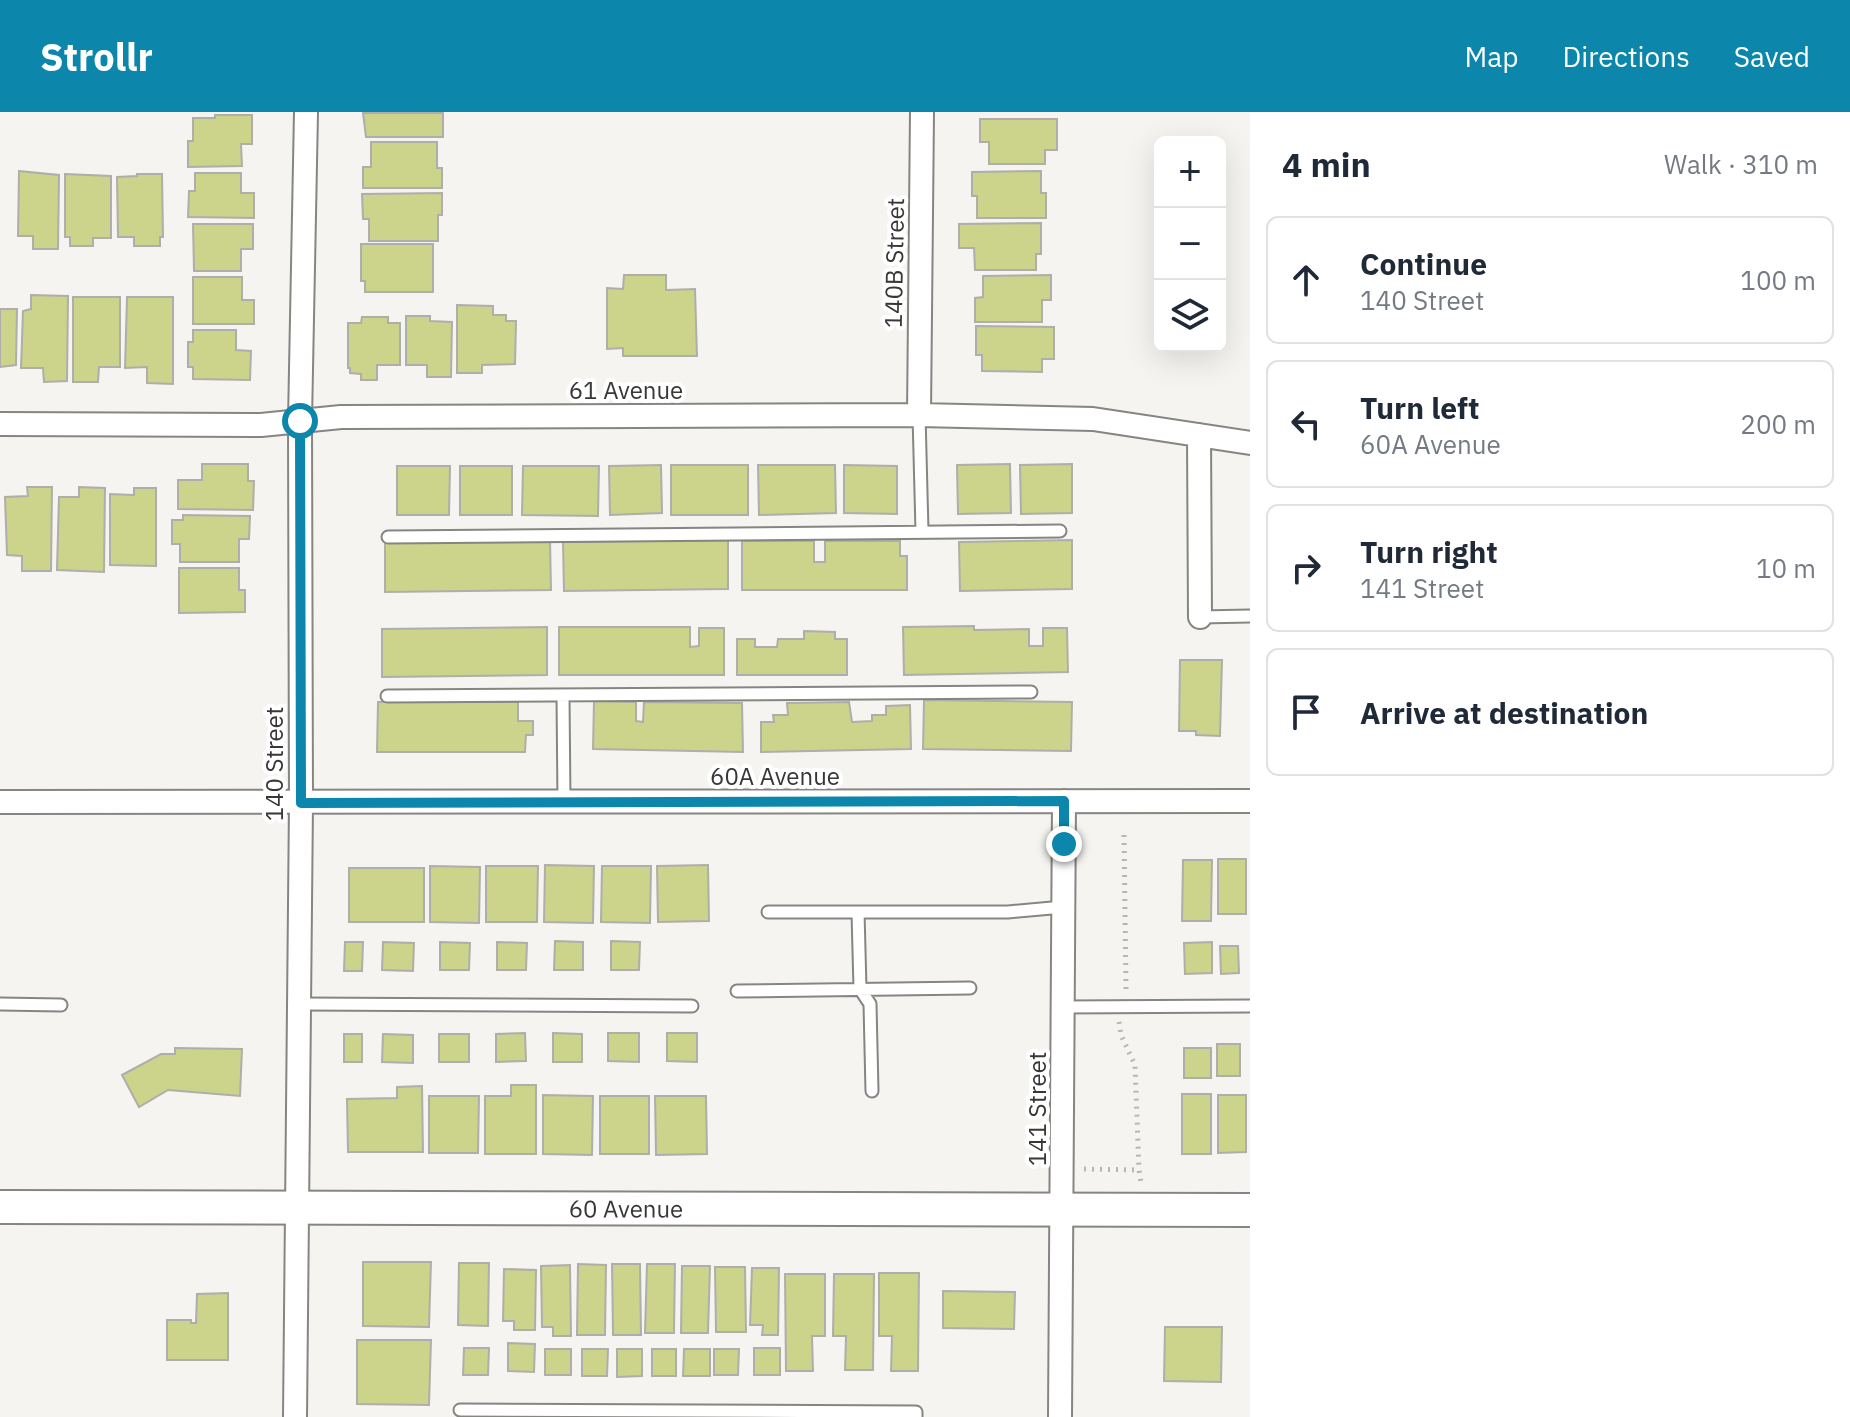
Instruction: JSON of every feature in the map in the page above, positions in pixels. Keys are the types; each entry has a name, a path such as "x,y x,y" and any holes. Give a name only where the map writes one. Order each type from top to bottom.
{"street":[{"name":"140 Street","path":"295,1417 300,1004 300,421 306,112"},
{"name":"140B Street","path":"919,415 922,112"},
{"name":"61 Avenue","path":"0,424 261,425 341,417 919,415 1093,419 1250,443"},
{"path":"1199,435 1200,617"},
{"name":"141 Street","path":"1060,1417 1064,801"},
{"name":"60A Avenue","path":"0,802 1250,801"},
{"name":"60 Avenue","path":"0,1207 1250,1210"}],"lane":[{"path":"919,415 922,531"},
{"path":"388,537 1060,531"},
{"path":"1200,617 1250,616"},
{"path":"387,696 1031,692"},
{"path":"563,696 564,803"},
{"path":"768,912 1008,912 1063,907"},
{"path":"858,912 860,989 870,1004 872,1091"},
{"path":"737,991 970,988"},
{"path":"0,1004 61,1005"},
{"path":"300,1004 692,1006"},
{"path":"1063,1007 1250,1006"},
{"path":"460,1410 831,1410 916,1412 916,1417"}],"path":[{"path":"1124,835 1126,1008 1119,1023 1135,1065 1139,1170"}],"building":[{"path":"363,113 443,113 443,137 366,137"},
{"path":"215,115 252,115 252,144 241,144 242,166 188,167 188,141 193,141 193,118 215,118"},
{"path":"980,119 1057,119 1057,150 1045,150 1045,164 989,164 989,142 980,142"},
{"path":"371,142 437,142 437,168 442,168 442,188 363,188 363,167 371,167"},
{"path":"19,171 59,175 58,249 33,249 33,236 18,236"},
{"path":"1041,171 1041,193 1046,193 1046,218 977,218 977,196 972,196 972,172"},
{"path":"195,173 241,173 241,193 254,193 254,218 188,217 189,191 195,191"},
{"path":"65,174 111,176 111,238 93,238 93,246 70,246 70,237 65,237"},
{"path":"162,174 163,237 160,237 160,246 134,246 134,237 118,237 117,177"},
{"path":"442,193 438,241 369,241 369,219 363,219 362,194"},
{"path":"1041,223 1041,254 1036,254 1036,270 975,270 974,248 959,248 959,224"},
{"path":"193,224 253,224 253,249 241,249 241,271 194,271"},
{"path":"361,244 433,244 433,292 365,292 365,281 361,281"},
{"path":"624,275 666,275 666,290 695,289 697,356 623,356 623,348 607,349 607,288 623,289"},
{"path":"1051,275 1051,300 1042,300 1042,322 975,322 975,298 983,297 983,276"},
{"path":"193,277 242,277 242,300 254,300 254,324 193,324"},
{"path":"31,295 68,296 67,381 44,382 43,368 21,368 23,311 31,309"},
{"path":"73,297 120,297 120,367 99,367 98,382 73,382"},
{"path":"127,297 173,297 173,384 147,383 147,367 125,368"},
{"path":"457,305 493,306 493,315 506,315 506,321 516,321 515,364 482,365 482,373 457,373"},
{"path":"0,309 17,309 16,365 0,367"},
{"path":"406,316 430,316 430,321 452,322 451,377 427,377 427,365 406,365"},
{"path":"362,317 388,317 388,323 400,323 400,365 377,365 377,380 361,380 361,374 350,373 348,368 348,323 361,323"},
{"path":"976,326 1054,327 1054,359 1042,359 1042,372 982,371 982,355 976,355"},
{"path":"193,330 236,330 236,350 251,351 250,380 193,379 193,367 188,367 188,342 193,342"},
{"path":"202,464 248,464 248,481 254,481 253,510 178,509 178,480 202,480"},
{"path":"1010,464 1011,513 958,514 957,465"},
{"path":"1072,464 1072,513 1021,514 1020,465"},
{"path":"661,465 662,513 610,515 609,466"},
{"path":"671,465 748,465 748,515 671,515"},
{"path":"758,465 835,465 836,513 759,515"},
{"path":"844,465 897,466 897,514 844,513"},
{"path":"397,466 450,466 449,515 397,515"},
{"path":"460,466 512,466 512,515 460,515"},
{"path":"523,466 599,466 598,516 522,515"},
{"path":"27,487 52,487 51,571 22,571 22,556 7,555 5,497 28,496"},
{"path":"79,487 105,488 104,572 57,570 59,497 79,497"},
{"path":"134,488 156,488 156,566 110,565 110,494 134,495"},
{"path":"183,515 250,516 249,539 239,539 239,562 180,562 180,544 172,544 172,520 183,520"},
{"path":"550,540 551,590 385,592 385,543"},
{"path":"728,540 728,589 564,591 563,542"},
{"path":"1072,540 1072,589 960,591 959,542"},
{"path":"742,541 814,541 814,562 825,562 825,541 900,541 900,556 907,556 907,590 742,590"},
{"path":"179,568 239,568 239,590 245,590 245,612 179,613"},
{"path":"974,626 974,630 1029,629 1029,646 1043,646 1043,628 1067,628 1068,672 904,675 903,627"},
{"path":"547,627 547,675 382,677 382,629"},
{"path":"559,627 690,627 690,647 699,646 699,628 724,628 724,675 559,675"},
{"path":"804,631 835,632 835,639 847,639 847,675 737,675 737,639 755,639 755,647 777,647 778,639 804,639"},
{"path":"1180,660 1222,660 1220,736 1179,731"},
{"path":"924,700 1072,702 1071,751 923,749"},
{"path":"594,701 636,702 636,721 643,722 644,702 742,703 743,752 593,749"},
{"path":"378,702 518,702 518,721 533,721 533,735 526,735 525,752 377,752"},
{"path":"849,702 852,722 872,721 872,715 886,715 886,706 910,705 911,749 761,752 761,722 774,722 773,715 788,715 787,703"},
{"path":"1218,859 1246,859 1246,914 1218,914"},
{"path":"1183,860 1212,860 1211,921 1182,921"},
{"path":"545,865 594,866 593,923 544,922"},
{"path":"708,865 709,921 658,922 657,866"},
{"path":"430,866 480,867 479,923 430,922"},
{"path":"486,866 538,866 537,922 486,922"},
{"path":"602,866 651,866 650,923 601,922"},
{"path":"349,868 424,868 424,922 349,922"},
{"path":"555,941 583,942 583,970 554,970"},
{"path":"611,941 640,942 639,970 611,970"},
{"path":"345,942 363,942 362,971 344,971"},
{"path":"383,942 414,943 413,971 382,970"},
{"path":"440,942 470,943 469,970 440,970"},
{"path":"497,942 527,943 526,970 497,970"},
{"path":"1212,942 1212,973 1185,974 1184,943"},
{"path":"1220,946 1238,946 1239,973 1221,974"},
{"path":"525,1033 526,1061 496,1062 496,1034"},
{"path":"553,1033 582,1034 582,1062 553,1062"},
{"path":"608,1033 639,1033 639,1062 608,1061"},
{"path":"667,1033 697,1033 697,1062 667,1061"},
{"path":"344,1034 362,1034 362,1062 344,1062"},
{"path":"383,1034 413,1035 413,1063 382,1062"},
{"path":"439,1034 469,1034 469,1062 439,1062"},
{"path":"1217,1044 1240,1044 1240,1076 1217,1076"},
{"path":"175,1048 242,1049 240,1096 168,1090 139,1107 122,1075 161,1054 175,1054"},
{"path":"1184,1048 1211,1048 1211,1078 1184,1078"},
{"path":"511,1085 536,1085 536,1154 485,1154 485,1096 511,1096"},
{"path":"422,1086 423,1152 348,1152 347,1099 397,1098 397,1087"},
{"path":"1182,1094 1211,1094 1211,1154 1182,1154"},
{"path":"543,1095 593,1096 592,1155 543,1154"},
{"path":"1218,1095 1246,1095 1246,1152 1218,1153"},
{"path":"429,1096 479,1096 478,1153 429,1153"},
{"path":"600,1096 649,1096 649,1154 600,1154"},
{"path":"655,1096 706,1096 707,1154 656,1155"},
{"path":"363,1262 431,1262 429,1327 363,1326"},
{"path":"459,1263 489,1263 488,1326 458,1325"},
{"path":"578,1264 606,1265 605,1335 577,1335"},
{"path":"612,1264 640,1264 641,1335 613,1335"},
{"path":"647,1264 675,1264 674,1333 645,1333"},
{"path":"570,1265 571,1336 553,1336 553,1327 542,1327 541,1266"},
{"path":"682,1266 710,1266 708,1333 681,1333"},
{"path":"715,1267 745,1267 746,1332 716,1332"},
{"path":"752,1268 779,1268 778,1335 762,1335 763,1325 750,1325"},
{"path":"504,1269 536,1270 535,1330 514,1330 514,1321 503,1321"},
{"path":"879,1273 919,1273 918,1371 891,1371 892,1336 879,1336"},
{"path":"785,1274 825,1274 825,1336 812,1336 813,1371 786,1371"},
{"path":"834,1274 874,1274 873,1370 845,1370 846,1336 833,1336"},
{"path":"943,1291 1015,1292 1014,1329 943,1328"},
{"path":"228,1293 228,1360 167,1360 167,1320 191,1320 191,1323 196,1323 197,1294"},
{"path":"1165,1327 1222,1327 1221,1382 1164,1381"},
{"path":"357,1340 431,1340 429,1405 357,1404"},
{"path":"508,1343 535,1344 534,1372 508,1371"},
{"path":"464,1348 489,1348 488,1375 463,1375"},
{"path":"754,1348 780,1348 780,1375 754,1375"},
{"path":"545,1349 571,1349 571,1375 545,1375"},
{"path":"582,1349 608,1349 607,1376 582,1376"},
{"path":"617,1349 642,1349 642,1376 617,1377"},
{"path":"652,1349 676,1349 676,1376 652,1376"},
{"path":"684,1349 710,1349 710,1376 683,1376"},
{"path":"714,1349 739,1349 738,1375 714,1375"}],"route":[{"path":"300,421 301,803 1064,801 1064,844"}]}
